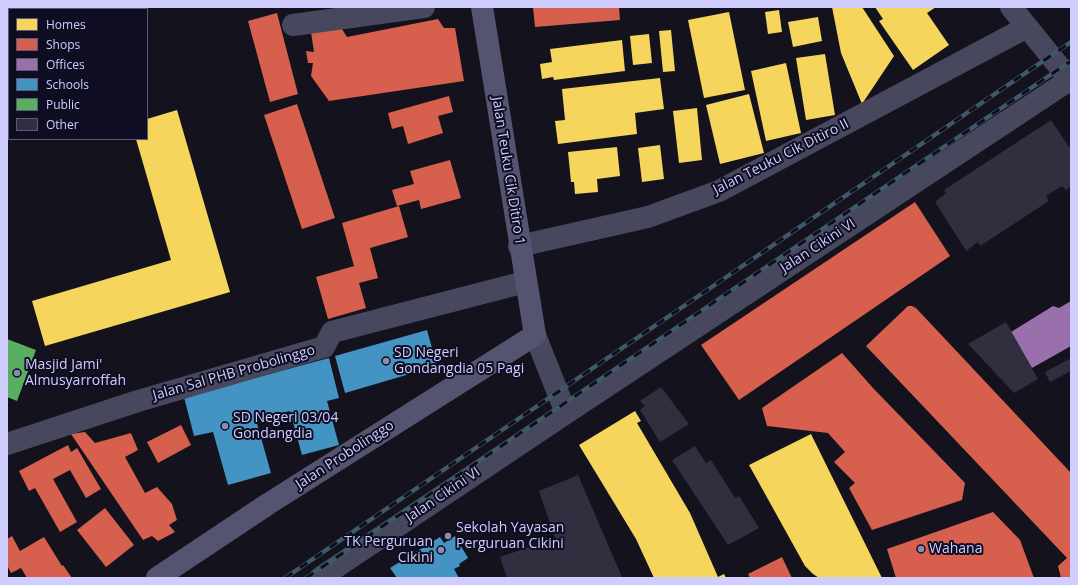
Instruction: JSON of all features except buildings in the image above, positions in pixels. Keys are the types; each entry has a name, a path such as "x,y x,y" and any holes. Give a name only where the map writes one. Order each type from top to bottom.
{"street":[{"path":"293,25 424,7"},
{"name":"Jalan Teuku Cik Ditiro 1","path":"482,7 519,246 535,335"},
{"path":"1011,7 1071,80"},
{"name":"Jalan Teuku Cik Ditiro II","path":"519,246 648,217 720,191 1027,27"},
{"name":"Jalan Cikini VI","path":"320,578 566,413 1071,80"},
{"name":"Jalan Sal PHB Probolinggo","path":"7,444 138,401 324,347 332,332 525,282"},
{"path":"535,335 566,413"},
{"name":"Jalan Probolinggo","path":"157,578 282,495 535,335"}],"railway":[{"path":"285,578 1071,42"},
{"path":"306,578 1071,61"}],"place":[{"name":"SD Negeri Gondangdia 05 Pagi","path":"386,361"},
{"name":"Masjid Jami' Almusyarroffah","path":"17,373"},
{"name":"SD Negeri 03/04 Gondangdia","path":"225,426"},
{"name":"Sekolah Yayasan Perguruan Cikini","path":"448,536"},
{"name":"Wahana","path":"921,549"},
{"name":"TK Perguruan Cikini","path":"441,550"}]}
